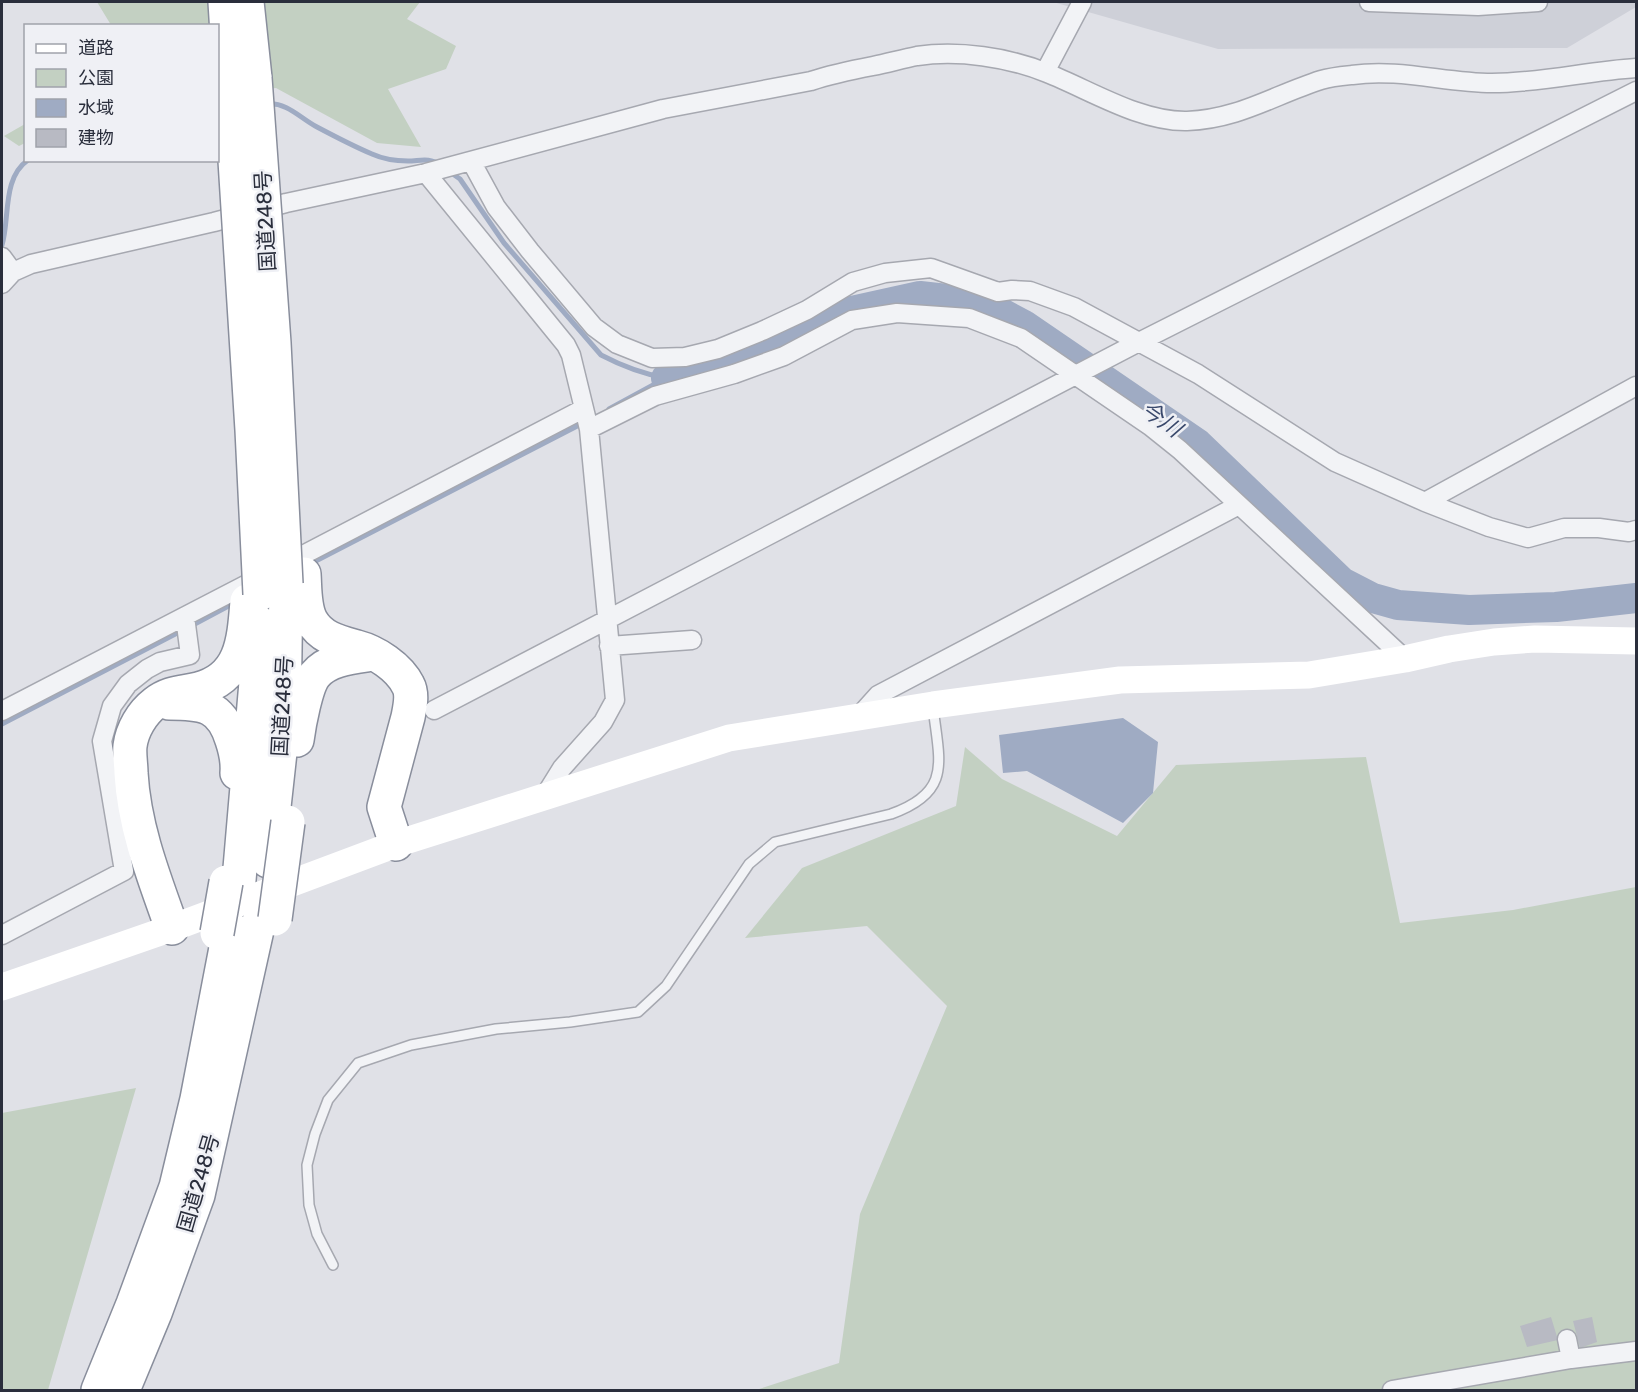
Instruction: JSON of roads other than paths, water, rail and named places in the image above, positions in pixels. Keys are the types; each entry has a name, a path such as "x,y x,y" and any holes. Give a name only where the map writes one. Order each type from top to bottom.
{"highway":[{"name":"国道248号","path":"123,1390 155,1312 198,1195 247,930 233,881 261,627 274,588 297,469 267,262 264,188 225,2"},
{"name":"国道248号","path":"98,1390 133,1304 176,1187 196,1099 268,861 284,716 274,588 258,550 252,430 243,80 247,2"},
{"path":"172,928 148,862 132,786 130,747 135,729 143,714 155,703 176,692 214,684 229,671 274,588 306,597 310,619 322,634 341,644 359,648 385,660 398,671 409,686 409,709 384,807 396,844"},
{"path":"247,930 288,822 300,716 315,676 331,663 348,657 373,654"},
{"path":"155,703 197,704 215,710 227,725 238,759 233,881"}],"street":[{"path":"1045,72 1082,2"},
{"path":"1369,2 1478,6 1538,2"},
{"path":"5,269 453,166 663,109 811,81 919,56 950,54 999,59 1045,72 1120,105 1161,118 1187,121 1231,115 1322,80 1356,74 1397,74 1493,83 1565,78 1636,68"},
{"path":"434,710 1137,343 1636,91"},
{"path":"471,161 496,207 594,327 617,344 652,358 686,357 718,349 807,310 853,282 885,273 931,268 998,292 1030,291 1074,308 1198,374 1335,462 1425,502 1489,527 1528,538 1564,528 1599,528 1629,532 1636,530"},
{"path":"426,172 566,345 571,355 589,429 615,700 603,722 562,768 543,797"},
{"path":"589,429 655,396 734,374 784,356 852,320 897,313 969,318 1021,338 1077,374 1150,426 1180,450 1405,659"},
{"path":"1425,502 1636,386"},
{"path":"2,711 583,409"},
{"path":"860,716 878,695 1239,505"},
{"path":"3,931 124,871 102,741 112,706 128,684 160,662 190,655 185,617"},
{"path":"609,646 692,639"},
{"path":"2,987 172,928 396,844 729,738 933,705 1120,681 1309,675 1494,642 1535,639 1636,641"},
{"path":"1567,1339 1571,1359"},
{"path":"1392,1390 1571,1359 1636,1351"}],"lane":[{"path":"333,1265 317,1234 309,1205 307,1165 315,1134 328,1100 358,1063 411,1045 496,1029 570,1022 638,1012 666,986 749,864 775,842 891,814 909,808 926,796 940,768 933,705"}],"water":[{"path":"1123,718 1158,742 1153,793 1123,823 1027,771 1003,773 999,735"}],"waterway":[{"path":"267,104 281,105 317,127 376,156 399,161 428,160 440,165"},
{"path":"2,245 10,188 14,177 26,162"},
{"path":"450,172 460,179 504,243 601,355 633,369 666,378"},
{"name":"今川","path":"666,378 711,370 852,311 920,296 983,303 1024,325 1198,444 1342,582 1373,598 1398,605 1469,610 1556,607 1636,598"},
{"path":"609,409 666,378"},
{"path":"308,565 585,422"},
{"path":"191,626 236,602"},
{"path":"2,724 183,630"}]}
